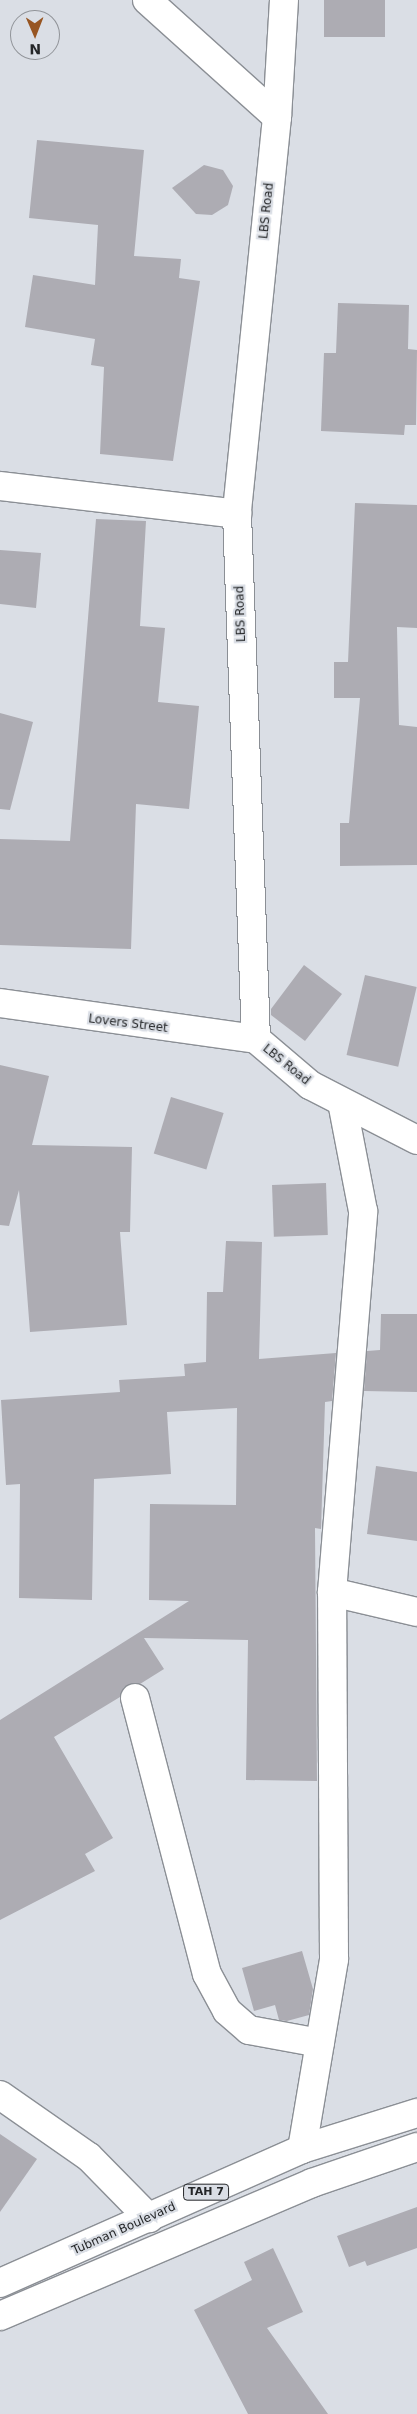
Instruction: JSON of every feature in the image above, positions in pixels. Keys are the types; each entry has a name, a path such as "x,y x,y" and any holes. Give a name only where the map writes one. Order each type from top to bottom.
{"main road":[{"path":"147,0 277,117"},
{"name":"LBS Road","path":"284,0 277,117 237,514 256,1040 310,1085 417,1140"},
{"path":"0,486 237,514"},
{"name":"Lovers Street","path":"0,1003 256,1040"},
{"path":"302,2149 334,1958 332,1592 363,1211 342,1102"},
{"path":"332,1592 417,1612"},
{"path":"135,1698 207,1974 227,2011 249,2030 320,2043"},
{"path":"0,2095 89,2157 149,2218"},
{"name":"Tubman Boulevard","path":"0,2283 302,2149 417,2113"},
{"name":"TAH 7","path":"0,2316 312,2183 417,2147"}],"building":[{"path":"324,0 385,0 385,37 324,37"},
{"path":"37,140 144,150 134,256 181,259 179,278 200,281 173,461 100,454 104,367 91,365 95,339 25,327 33,275 95,285 98,225 29,218"},
{"path":"204,165 223,170 233,186 228,205 212,215 196,214 172,188"},
{"path":"338,303 409,305 408,349 417,350 416,425 405,425 404,435 321,431 324,353 336,353"},
{"path":"355,503 417,505 417,628 397,627 399,725 417,727 417,865 340,866 340,823 349,823 360,698 334,698 334,662 348,662"},
{"path":"96,519 146,521 140,626 165,628 158,702 199,706 189,809 136,804 131,949 0,945 0,839 70,841"},
{"path":"0,550 41,553 36,608 0,604"},
{"path":"0,713 33,722 10,810 0,809"},
{"path":"304,965 342,994 305,1041 271,1015 271,1009"},
{"path":"365,975 417,987 398,1067 347,1055"},
{"path":"0,1065 49,1076 32,1145 132,1147 130,1232 120,1232 127,1325 30,1332 19,1190 9,1226 0,1225"},
{"path":"171,1097 224,1113 206,1170 154,1153"},
{"path":"326,1183 328,1235 274,1237 272,1185"},
{"path":"226,1241 262,1242 259,1359 336,1353 332,1401 325,1402 321,1529 315,1528 317,1781 246,1780 248,1640 144,1638 164,1669 140,1684 124,1687 120,1697 54,1737 113,1838 85,1854 95,1871 0,1920 0,1720 189,1601 149,1600 150,1504 236,1505 237,1408 167,1412 171,1474 94,1479 92,1600 19,1598 20,1484 6,1485 1,1400 120,1392 119,1380 185,1376 184,1364 206,1362 207,1292 223,1292"},
{"path":"381,1314 417,1314 417,1392 364,1391 367,1351 380,1350"},
{"path":"376,1466 417,1472 417,1541 367,1534"},
{"path":"302,1951 313,1989 309,2015 287,2021 279,2020 275,2005 254,2011 242,1968"},
{"path":"0,2134 37,2159 0,2212"},
{"path":"417,2207 417,2248 367,2266 365,2261 349,2267 337,2236"},
{"path":"273,2248 303,2312 267,2328 328,2414 248,2414 194,2310 252,2280 244,2262"}]}
